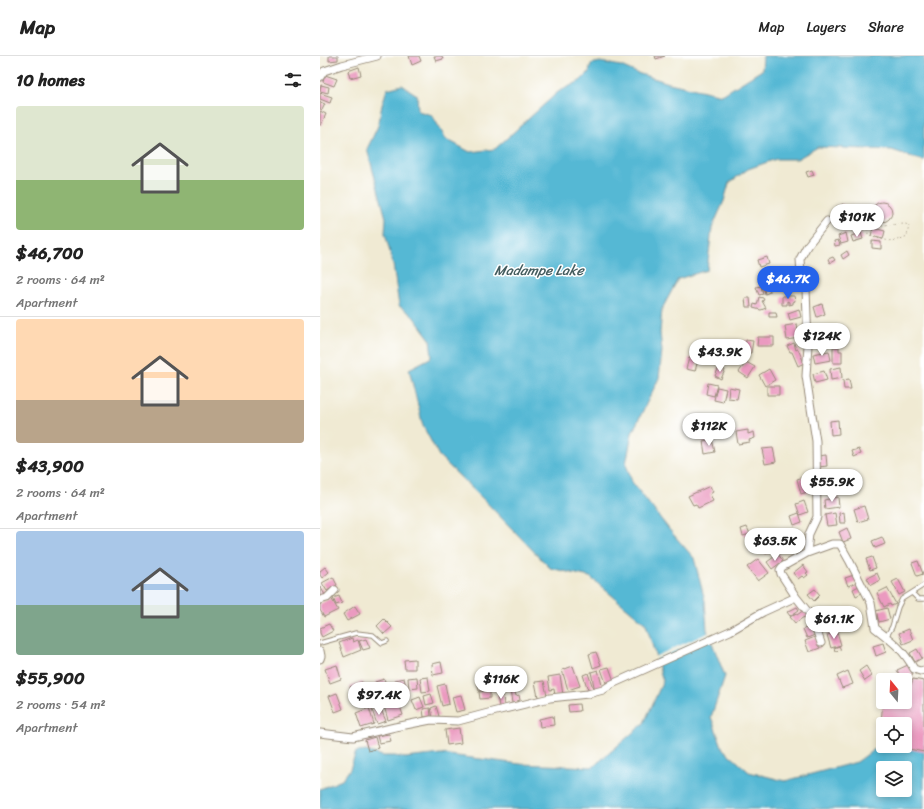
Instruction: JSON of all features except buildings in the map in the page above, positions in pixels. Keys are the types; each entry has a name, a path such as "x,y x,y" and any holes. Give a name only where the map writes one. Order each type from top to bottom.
{"street":[{"path":"320,77 324,71 377,56"},
{"path":"807,553 809,534 817,517 816,441 806,376 808,345 806,289 801,275 800,259 807,246 827,221"},
{"path":"821,643 812,618 796,597 780,570 782,567 807,553 832,544 840,544 871,603 876,628 906,655 914,669 920,671 924,670"},
{"path":"320,600 326,598 335,590"},
{"path":"320,733 353,738 431,720 458,721 550,698 588,694 603,690 612,684 730,631 763,612 796,597"},
{"path":"320,651 320,659"}],"lane":[{"path":"886,637 892,627 902,599 924,585"},
{"path":"912,593 918,598 924,599"},
{"path":"320,643 356,633 373,635 382,644 387,641"}],"path":[{"path":"827,221 833,220 867,223 871,221 882,224 905,224 909,225 909,228 907,236 899,241 893,242 870,236 868,234 867,223"}],"water":[{"name":"Madampe Lake","path":"763,56 924,56 924,161 892,150 818,147 797,159 776,159 748,169 729,183 724,201 712,228 707,270 678,279 662,309 660,333 662,351 659,378 632,433 626,464 632,482 672,533 694,558 705,601 707,630 725,676 711,717 723,749 749,772 785,781 857,762 876,748 876,753 912,753 912,745 924,745 924,809 320,809 320,789 342,780 350,769 356,752 366,751 383,756 405,758 441,754 520,764 593,767 644,723 663,681 646,624 590,577 550,568 439,456 423,426 409,369 432,357 430,339 412,315 399,306 393,264 385,233 386,218 367,149 378,126 387,89 402,85 417,95 418,111 432,115 446,139 470,152 495,149 558,92 580,81 589,72 591,64 600,62 621,66 637,73 669,83 722,95 762,70"}],"pier":[{"path":"710,632 711,635 655,660 654,657"}]}
